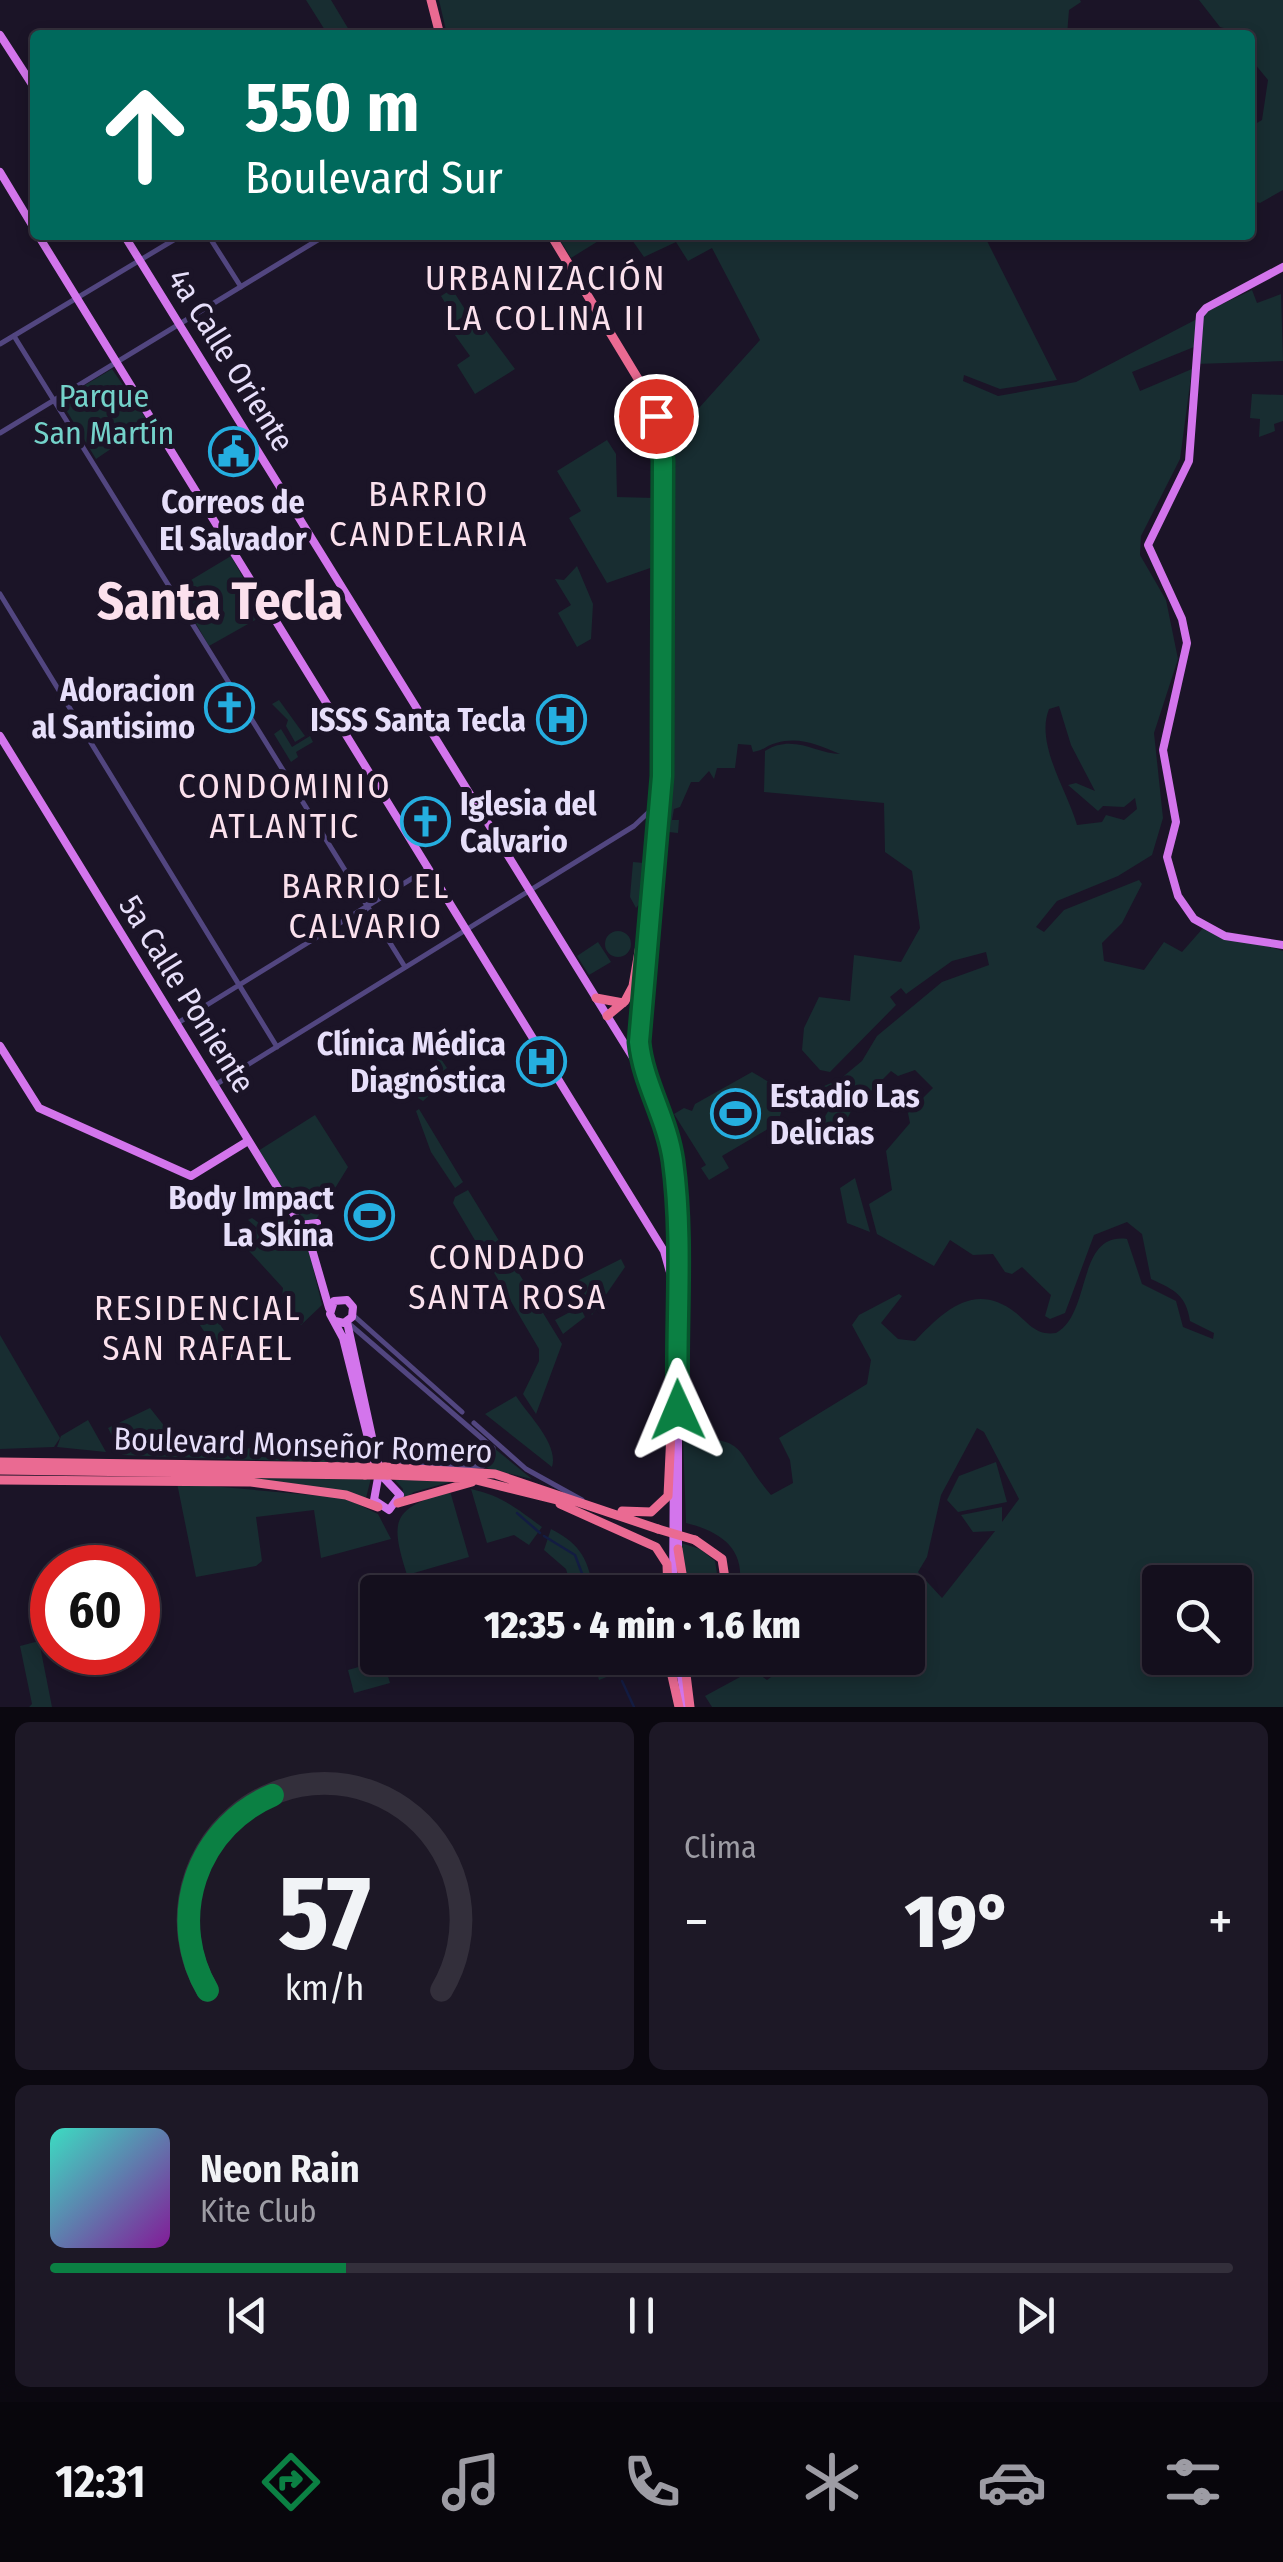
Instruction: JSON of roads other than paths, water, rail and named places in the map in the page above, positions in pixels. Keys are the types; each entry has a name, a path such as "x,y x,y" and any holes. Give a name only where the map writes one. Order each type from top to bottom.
{"highway":[{"path":"434,0 441,30"},
{"path":"552,240 639,390 656,436 658,734 651,832 636,976 623,1003 607,1016"},
{"path":"552,240 643,388 662,444 664,726 647,985 639,1042 646,1080"},
{"path":"596,998 623,1003"},
{"path":"595,1505 646,1514 665,1500 670,1491 672,1411"},
{"name":"Boulevard Monseñor Romero","path":"0,1466 176,1473 364,1471"},
{"name":"Boulevard Monseñor Romero","path":"0,1466 364,1471 490,1482 520,1489"},
{"path":"176,1473 346,1495 378,1507"},
{"name":"Boulevard Monseñor Romero","path":"387,1473 494,1474 595,1505"},
{"path":"0,1480 249,1482"},
{"path":"398,1503 451,1485 490,1482"},
{"path":"520,1489 656,1546 670,1575"},
{"path":"520,1489 694,1542 718,1560 721,1575"},
{"path":"595,1505 658,1531"},
{"path":"677,1575 678,1549"},
{"path":"675,1675 674,1685 685,1707"},
{"path":"679,1675 685,1707"}],"main road":[{"path":"0,35 30,81"},
{"path":"0,172 30,223"},
{"path":"41,240 644,1216 672,1272 676,1575"},
{"name":"4a Calle Oriente","path":"127,240 607,1016 646,1080 666,1124 676,1224 678,1549"},
{"path":"1283,268 1206,308 1200,315 1190,461 1148,538 1148,548 1186,633 1187,652 1163,750 1176,822 1167,857 1178,896 1197,922 1226,936 1283,945"},
{"name":"5a Calle Poniente","path":"0,736 314,1249 330,1308"},
{"path":"0,1046 40,1108 190,1176 248,1141"},
{"path":"644,1216 666,1242 672,1239 676,1224"},
{"path":"300,1225 317,1223"},
{"path":"322,1280 326,1267"},
{"name":"5a Calle Poniente","path":"322,1280 340,1298"},
{"path":"340,1298 351,1304 350,1345 377,1460 399,1491 398,1503 389,1510 378,1507 378,1478 346,1350 330,1308 340,1298"},
{"path":"335,1321 349,1319"},
{"path":"350,1345 351,1337 361,1333"},
{"path":"375,1489 387,1473"}],"street":[{"path":"0,344 174,240"},
{"path":"211,240 241,287"},
{"path":"0,433 318,240"},
{"path":"14,336 405,968"},
{"path":"0,594 277,1047"},
{"path":"215,1085 530,892 634,826 653,808"},
{"path":"634,826 645,826 651,832"},
{"path":"176,1024 429,868"},
{"path":"349,1319 493,1448 492,1458 481,1466 387,1473"},
{"path":"349,1319 520,1464 595,1505"}],"waterway":[{"path":"517,1513 540,1533"},
{"path":"544,1536 575,1555 583,1575"},
{"path":"622,1681 634,1707"}],"place":[{"name":"Correos de El Salvador","path":"233,452"},
{"name":"Adoracion al Santisimo","path":"230,708"},
{"name":"ISSS Santa Tecla","path":"561,720"},
{"name":"Iglesia del Calvario","path":"425,822"},
{"name":"Clínica Médica Diagnóstica","path":"541,1062"},
{"name":"Estadio Las Delicias","path":"735,1114"},
{"name":"Body Impact La Skina","path":"369,1216"}],"district":[{"name":"URBANIZACIÓN LA COLINA II","path":"546,298"},
{"name":"BARRIO CANDELARIA","path":"429,514"},
{"name":"Santa Tecla","path":"220,601"},
{"name":"CONDOMINIO ATLANTIC","path":"285,806"},
{"name":"BARRIO EL CALVARIO","path":"366,906"},
{"name":"CONDADO SANTA ROSA","path":"508,1277"},
{"name":"RESIDENCIAL SAN RAFAEL","path":"198,1328"}],"park label":[{"name":"Parque San Martín","path":"104,414"}]}
